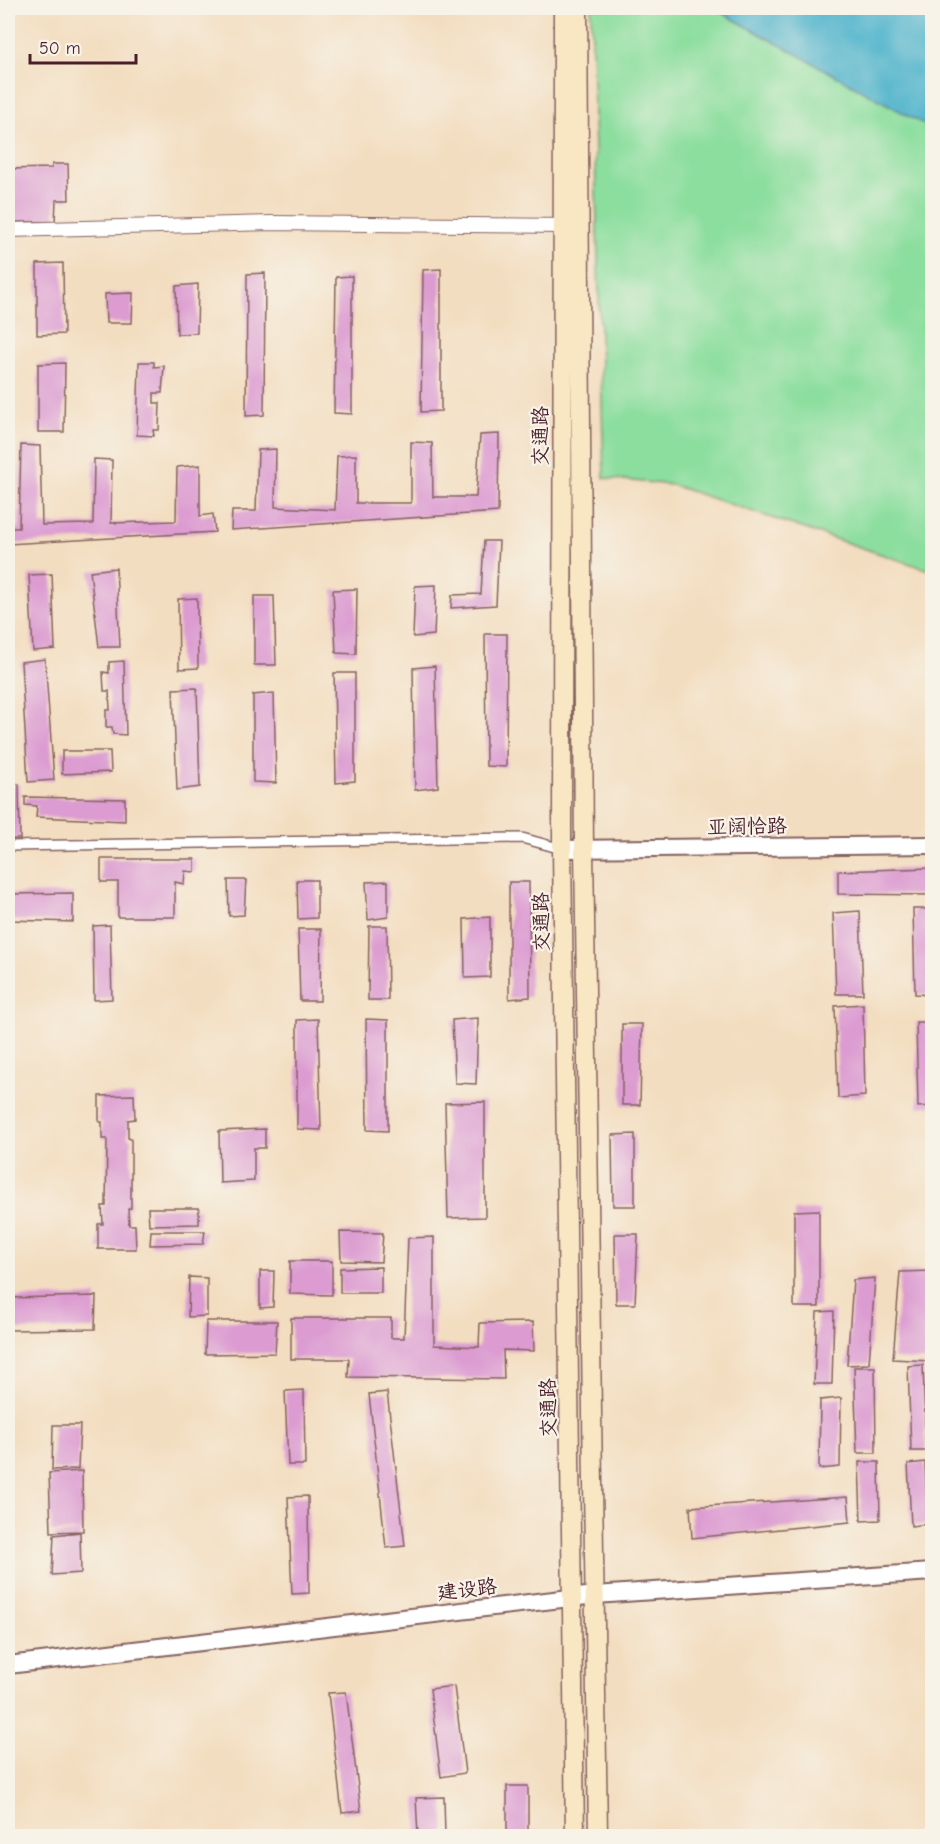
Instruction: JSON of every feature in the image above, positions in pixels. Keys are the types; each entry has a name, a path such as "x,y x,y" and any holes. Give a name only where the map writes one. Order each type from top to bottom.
{"main road":[{"name":"交通路","path":"563,8 562,849 575,1836"},
{"path":"578,8 584,849 598,1836"}],"street":[{"path":"8,230 271,223 563,226"},
{"path":"8,846 522,838 562,849"},
{"name":"亚阔恰路","path":"562,849 933,845"},
{"name":"建设路","path":"8,1665 573,1597 933,1572"}],"green space":[{"path":"591,8 932,8 932,571 672,485 604,478"}],"water":[{"path":"713,8 932,8 932,129"}],"building":[{"path":"52,164 68,164 69,200 56,200 55,222 8,222 8,169 52,168"},
{"path":"63,263 64,334 37,335 37,264"},
{"path":"441,269 441,411 421,412 423,270"},
{"path":"265,273 264,415 246,416 247,274"},
{"path":"352,276 352,414 334,413 336,277"},
{"path":"198,284 197,333 177,334 176,286"},
{"path":"133,293 132,323 106,323 105,294"},
{"path":"139,362 154,362 154,367 164,366 162,393 154,393 154,403 160,403 159,430 153,430 154,436 137,435"},
{"path":"65,363 64,432 38,432 38,364"},
{"path":"499,434 498,512 231,530 232,511 256,511 258,450 276,449 275,507 335,510 337,456 356,455 356,503 411,503 411,442 432,443 433,497 476,497 480,435"},
{"path":"21,445 40,446 42,525 93,524 94,459 112,460 111,523 176,521 177,467 200,465 200,516 213,514 215,532 8,544 8,528 19,528"},
{"path":"484,541 499,541 496,605 451,608 452,595 481,594"},
{"path":"116,568 120,647 99,647 90,571"},
{"path":"52,574 55,649 33,651 29,575"},
{"path":"436,585 434,635 413,637 415,586"},
{"path":"357,589 356,654 336,653 333,590"},
{"path":"254,596 274,596 276,665 254,665"},
{"path":"197,598 198,668 179,669 178,599"},
{"path":"485,634 507,634 506,767 486,766"},
{"path":"45,659 54,780 28,782 21,662"},
{"path":"124,661 126,735 113,734 112,727 106,727 106,710 110,710 109,691 104,691 103,672 109,673 109,662"},
{"path":"435,666 438,787 415,790 413,668"},
{"path":"334,673 355,673 355,781 336,783"},
{"path":"197,688 200,787 177,790 173,689"},
{"path":"274,693 276,783 253,782 253,695"},
{"path":"62,751 110,751 111,772 62,774"},
{"path":"19,784 20,839 8,839 8,785"},
{"path":"25,797 125,799 125,821 36,817 37,806 25,805"},
{"path":"101,859 195,859 195,872 185,871 184,884 175,882 175,917 118,917 118,882 101,882"},
{"path":"932,868 932,895 838,894 838,871"},
{"path":"228,880 246,880 244,915 229,916"},
{"path":"297,880 317,880 317,918 298,919"},
{"path":"388,881 388,917 368,920 366,882"},
{"path":"509,882 529,882 530,997 509,999"},
{"path":"73,893 73,922 10,920 10,894"},
{"path":"913,909 932,909 932,995 915,994"},
{"path":"860,911 863,994 836,994 833,913"},
{"path":"490,917 490,977 465,978 464,919"},
{"path":"110,925 112,999 94,1000 93,926"},
{"path":"369,926 387,926 388,1000 368,1000"},
{"path":"298,929 321,929 320,1001 300,1001"},
{"path":"863,1004 865,1096 838,1098 835,1006"},
{"path":"478,1018 476,1084 455,1083 452,1020"},
{"path":"318,1019 321,1130 297,1129 297,1020"},
{"path":"366,1019 388,1020 388,1131 367,1130"},
{"path":"916,1022 932,1022 932,1106 918,1107"},
{"path":"622,1024 642,1024 640,1105 622,1105"},
{"path":"134,1095 135,1119 128,1120 128,1138 131,1139 131,1208 128,1209 129,1225 135,1225 136,1249 98,1249 98,1224 103,1224 102,1206 106,1206 107,1139 102,1139 102,1122 99,1122 99,1096"},
{"path":"485,1102 485,1217 448,1218 445,1103"},
{"path":"265,1129 265,1148 254,1148 254,1181 220,1183 219,1131"},
{"path":"635,1134 635,1206 613,1206 612,1135"},
{"path":"148,1208 199,1208 199,1224 149,1225"},
{"path":"819,1210 819,1307 794,1307 794,1211"},
{"path":"151,1231 205,1231 203,1244 150,1245"},
{"path":"340,1232 383,1233 381,1262 341,1261"},
{"path":"615,1234 638,1234 635,1304 616,1304"},
{"path":"434,1237 434,1345 479,1347 480,1323 533,1322 534,1351 503,1350 504,1379 348,1377 349,1359 291,1359 291,1318 391,1318 391,1338 404,1338 408,1238"},
{"path":"290,1261 332,1261 332,1295 290,1294"},
{"path":"381,1267 381,1293 340,1293 340,1268"},
{"path":"260,1271 274,1271 273,1307 260,1308"},
{"path":"932,1271 930,1361 893,1359 900,1272"},
{"path":"189,1277 207,1278 207,1316 188,1317"},
{"path":"875,1278 869,1364 847,1365 853,1280"},
{"path":"96,1296 95,1329 8,1330 8,1298"},
{"path":"834,1311 832,1384 814,1384 817,1312"},
{"path":"206,1321 277,1321 275,1353 205,1354"},
{"path":"923,1365 926,1451 911,1451 908,1366"},
{"path":"854,1367 875,1367 876,1453 857,1453"},
{"path":"304,1390 305,1465 288,1465 285,1391"},
{"path":"387,1392 405,1546 386,1548 369,1394"},
{"path":"841,1398 840,1467 819,1469 820,1400"},
{"path":"53,1425 80,1425 78,1469 52,1470"},
{"path":"859,1462 879,1462 880,1520 861,1521"},
{"path":"925,1462 928,1524 911,1526 908,1464"},
{"path":"82,1471 83,1531 51,1532 49,1473"},
{"path":"308,1496 309,1593 292,1594 288,1497"},
{"path":"848,1497 850,1522 692,1538 690,1507"},
{"path":"80,1532 81,1573 52,1575 54,1535"},
{"path":"454,1686 465,1773 441,1777 430,1689"},
{"path":"346,1692 361,1811 342,1813 328,1693"},
{"path":"507,1786 528,1786 528,1836 507,1836"},
{"path":"444,1797 445,1836 418,1836 416,1798"},
{"path":"375,1830 375,1836 353,1836 353,1831"}]}
